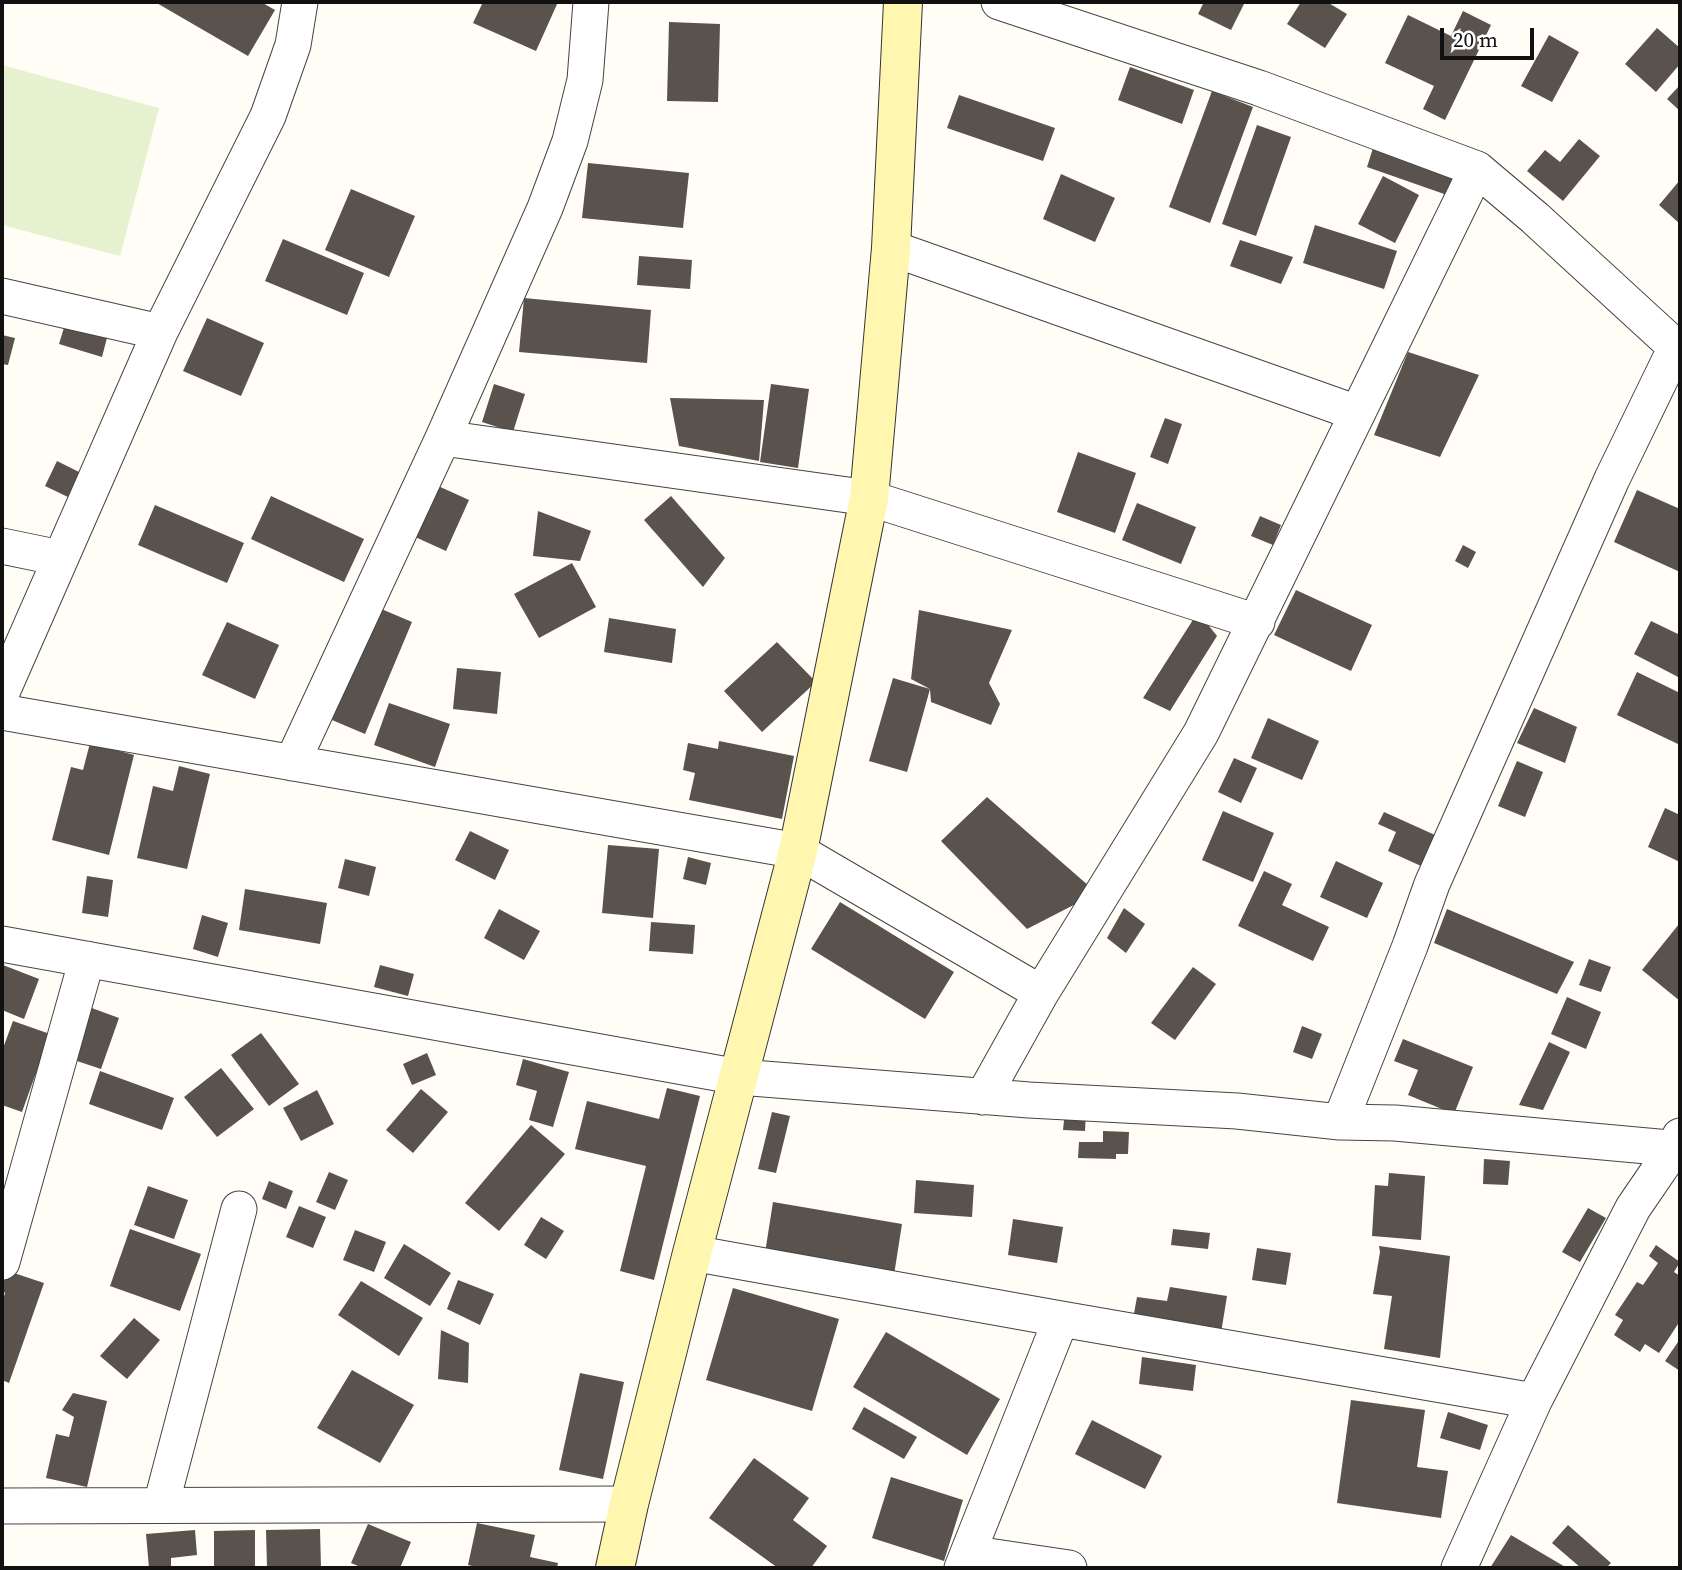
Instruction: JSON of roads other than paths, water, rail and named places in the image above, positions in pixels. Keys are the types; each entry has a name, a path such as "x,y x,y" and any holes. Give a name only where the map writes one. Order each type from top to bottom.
{"street":[{"path":"2,692 160,332 268,117 293,45 300,2"},
{"path":"292,763 443,438 545,208 570,142 585,80 590,2"},
{"path":"615,1568 692,1253 798,851 869,498 891,248 903,2"},
{"path":"999,2 1259,88 1477,169 1535,218 1678,349 1601,502 1437,872 1340,1122"},
{"path":"983,1097 1041,992 1201,733 1477,169"},
{"path":"891,248 1357,413"},
{"path":"2,296 160,332"},
{"path":"443,438 869,498 1257,622"},
{"path":"2,546 60,558"},
{"path":"2,712 798,851 1041,992"},
{"path":"2,944 738,1077 983,1097 1237,1111 1340,1122 1678,1144"},
{"path":"2,1262 87,960"},
{"path":"1459,1568 1534,1401 1633,1208 1678,1144"},
{"path":"161,1505 239,1209"},
{"path":"692,1253 1061,1320 1534,1401"},
{"path":"1061,1320 965,1560 1069,1568"},
{"path":"2,1506 629,1504"}]}
